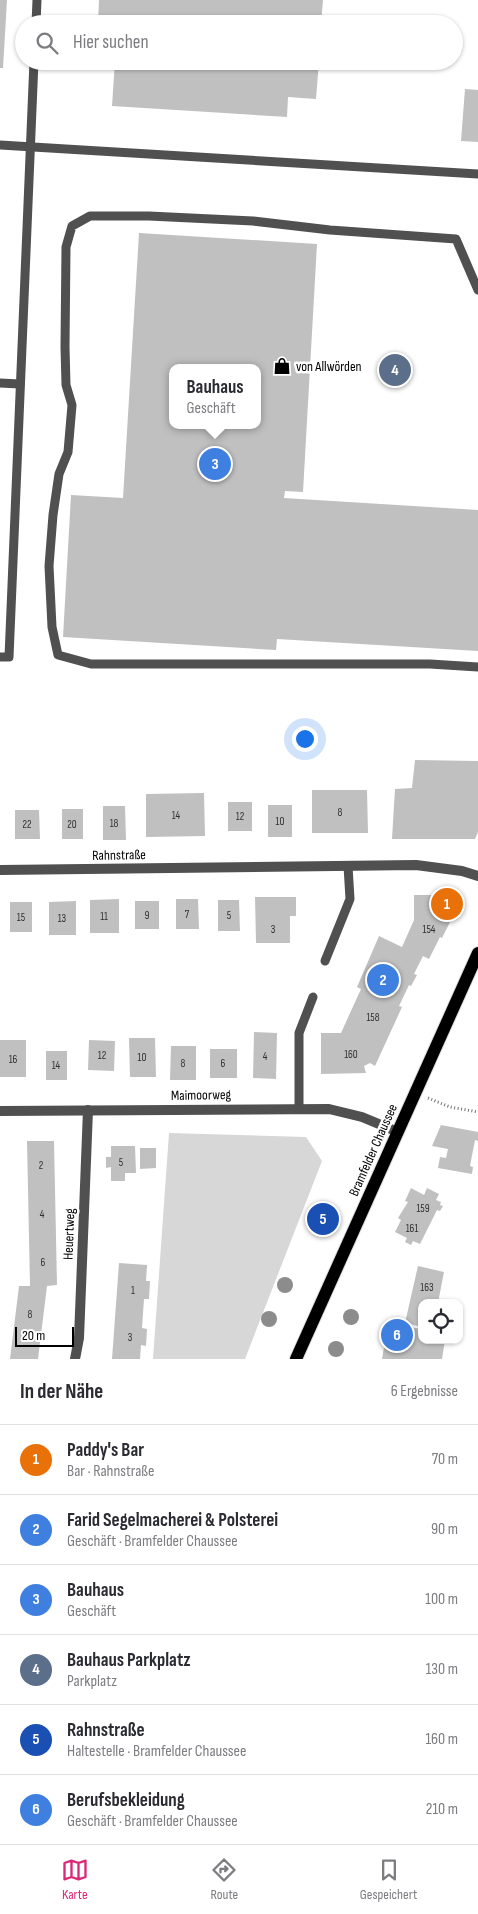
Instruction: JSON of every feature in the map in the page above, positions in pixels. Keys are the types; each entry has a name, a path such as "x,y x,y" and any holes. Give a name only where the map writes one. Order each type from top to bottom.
{"main road":[{"name":"Bramfelder Chaussee","path":"296,1359 478,953"}],"street":[{"name":"Rahnstraße","path":"0,870 416,865 462,870 478,876"},
{"name":"Maimoorweg","path":"0,1111 299,1108 344,1112 398,1132"},
{"name":"Heuertweg","path":"75,1359 79,1338 88,1110"}],"lane":[{"path":"36,15 37,0"},
{"path":"0,657 9,657 34,70"},
{"path":"0,145 478,174"},
{"path":"478,290 456,240 330,230 253,220 149,216 90,216 72,226 66,247 65,346 66,385 72,405 68,452 59,474 54,506 49,566 52,627 58,655 91,664 420,664 478,667"},
{"path":"0,383 20,384"},
{"path":"325,961 350,898 348,866"},
{"path":"299,1108 299,1033 314,997"}],"path":[{"path":"415,1093 450,1107 478,1112"}],"shaded area":[{"path":"169,1133 306,1137 322,1161 245,1359 153,1359"}],"building":[{"path":"0,0 7,0 3,68 0,68"},
{"path":"99,0 323,0 322,15 98,15"},
{"path":"114,70 318,70 316,99 288,97 287,117 112,106"},
{"path":"465,89 478,90 478,142 461,141"},
{"path":"139,233 317,244 303,492 285,491 284,498 478,510 478,651 277,639 276,650 63,637 71,495 123,498"},
{"path":"415,760 478,761 478,832 475,839 392,839 395,789 412,788"},
{"path":"312,790 367,790 368,833 312,833"},
{"path":"204,793 205,836 146,837 146,794"},
{"path":"228,802 252,802 252,831 228,831"},
{"path":"268,805 292,805 292,837 268,837"},
{"path":"103,806 125,806 126,840 103,840"},
{"path":"62,809 83,809 83,839 62,839"},
{"path":"15,810 39,810 40,839 15,839"},
{"path":"414,895 452,895 455,902 449,915 453,916 442,938 440,937 429,959 423,956 414,974 417,975 411,986 409,985 399,1006 402,1007 375,1066 370,1063 364,1066 366,1073 321,1074 321,1033 341,1033 361,989 357,987 379,936 402,947 414,920"},
{"path":"255,897 296,897 296,916 290,916 290,943 256,943"},
{"path":"119,899 119,933 90,933 90,900"},
{"path":"176,899 198,899 199,929 176,929"},
{"path":"218,900 239,900 240,931 218,931"},
{"path":"76,901 76,935 49,935 49,902"},
{"path":"135,901 159,901 159,929 135,929"},
{"path":"10,902 32,902 32,932 10,932"},
{"path":"254,1032 277,1033 276,1079 253,1078"},
{"path":"129,1038 155,1038 156,1077 130,1077"},
{"path":"0,1040 26,1040 26,1077 0,1077"},
{"path":"89,1040 115,1041 114,1071 88,1070"},
{"path":"171,1046 196,1046 196,1080 170,1080"},
{"path":"210,1049 237,1049 237,1078 210,1078"},
{"path":"46,1051 67,1051 67,1080 46,1080"},
{"path":"441,1125 478,1132 478,1141 475,1140 470,1166 473,1167 472,1174 438,1168 440,1157 446,1158 448,1149 432,1146"},
{"path":"27,1141 54,1141 57,1285 47,1286 38,1359 10,1359 19,1286 30,1286"},
{"path":"111,1146 135,1146 136,1173 125,1173 125,1181 111,1181 111,1167 106,1168 106,1157 111,1157"},
{"path":"140,1148 156,1148 156,1168 140,1169"},
{"path":"411,1188 424,1195 427,1188 439,1194 436,1200 441,1202 440,1205 443,1206 440,1211 437,1210 420,1244 413,1241 411,1245 405,1242 407,1238 395,1232 401,1220 398,1218 408,1202 405,1201"},
{"path":"119,1263 147,1265 146,1281 150,1281 149,1299 144,1299 142,1328 147,1329 146,1346 141,1345 140,1359 112,1359"},
{"path":"418,1266 444,1272 439,1299 418,1299 418,1326 405,1323"},
{"path":"388,1324 418,1328 418,1344 444,1344 442,1359 382,1359"}],"place":[{"name":"von Allwörden","path":"282,366"},
{"name":"Bauhaus Parkplatz","path":"395,370"},
{"name":"Bauhaus","path":"215,464"},
{"name":"Paddy's Bar","path":"447,904"},
{"name":"Farid Segelmacherei & Polsterei","path":"383,980"},
{"name":"Rahnstraße","path":"323,1219"},
{"name":"Berufsbekleidung","path":"397,1335"}]}
